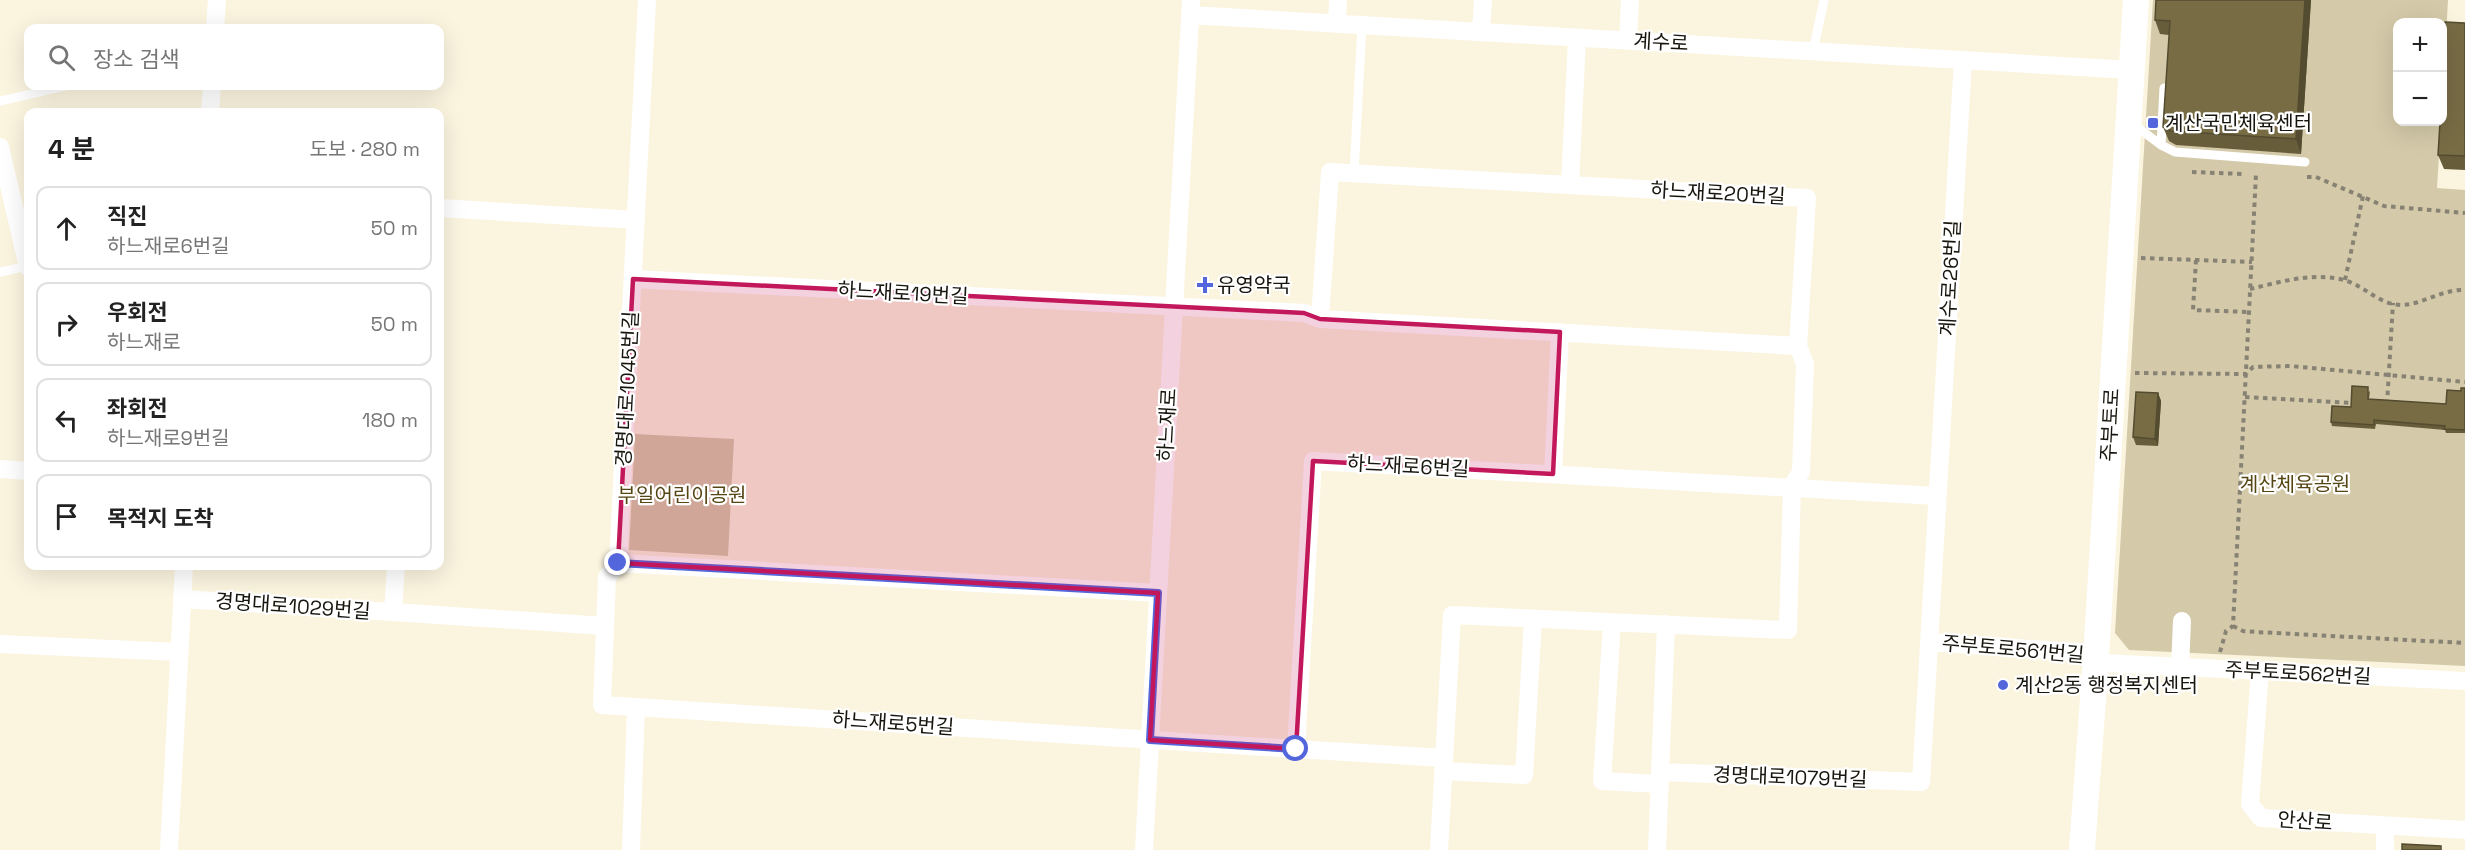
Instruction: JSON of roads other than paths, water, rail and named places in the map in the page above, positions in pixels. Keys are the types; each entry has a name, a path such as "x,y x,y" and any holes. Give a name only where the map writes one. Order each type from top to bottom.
{"main road":[{"name":"주부토로","path":"2082,850 2136,0"}],"street":[{"path":"215,24 217,0"},
{"name":"경명대로1045번길","path":"636,707 602,705 607,577 618,563 647,0"},
{"path":"1337,24 1338,0"},
{"path":"1481,32 1483,0"},
{"path":"1628,41 1630,0"},
{"name":"계수로","path":"1190,7 1337,24 2132,70"},
{"name":"하느재로","path":"1144,850 1190,7"},
{"path":"1570,185 1577,38"},
{"name":"계수로26번길","path":"1937,496 1963,60"},
{"path":"210,108 212,90"},
{"path":"0,147 24,249"},
{"name":"하느재로20번길","path":"1320,319 1330,172 1807,198 1798,346"},
{"path":"444,208 636,220"},
{"name":"하느재로19번길","path":"633,279 1174,307"},
{"path":"1174,307 1304,313 1320,319 1798,346 1805,364 1801,472 1792,486 1788,630 1452,615 1439,850"},
{"path":"1553,474 1560,332"},
{"name":"하느재로6번길","path":"1296,749 1313,461 1792,486 1937,496"},
{"path":"0,469 24,471"},
{"name":"주부토로561번길","path":"1921,782 1937,496"},
{"path":"618,563 1158,593"},
{"path":"169,850 184,570"},
{"name":"경명대로1029번길","path":"182,599 393,612 396,570"},
{"path":"393,612 605,626"},
{"path":"1150,740 1296,749 1524,775 1533,619"},
{"path":"2180,667 2182,621"},
{"name":"경명대로1079번길","path":"1612,622 1602,781 1660,778 1921,782"},
{"path":"1658,850 1666,624"},
{"name":"주부토로561번길","path":"1929,642 2089,653 2096,658"},
{"path":"0,644 179,652"},
{"name":"주부토로562번길","path":"2096,658 2102,663 2465,681"},
{"name":"안산로","path":"2260,671 2250,804 2261,818 2465,830"},
{"path":"631,850 636,707"},
{"name":"하느재로5번길","path":"636,707 1150,740"},
{"path":"2385,826 2385,850"}],"lane":[{"path":"1813,51 1824,0"},
{"path":"1354,173 1362,25"},
{"path":"2161,146 2164,88"},
{"path":"0,101 48,90"},
{"path":"2128,121 2161,146 2175,152 2305,162"},
{"path":"0,272 24,267"}],"place":[{"name":"계산국민체육센터","path":"2153,123"},
{"name":"유영약국","path":"1205,285"},
{"name":"계산2동 행정복지센터","path":"2003,685"}],"park label":[{"name":"계산체육공원","path":"2295,484"},
{"name":"부일어린이공원","path":"682,495"}]}
